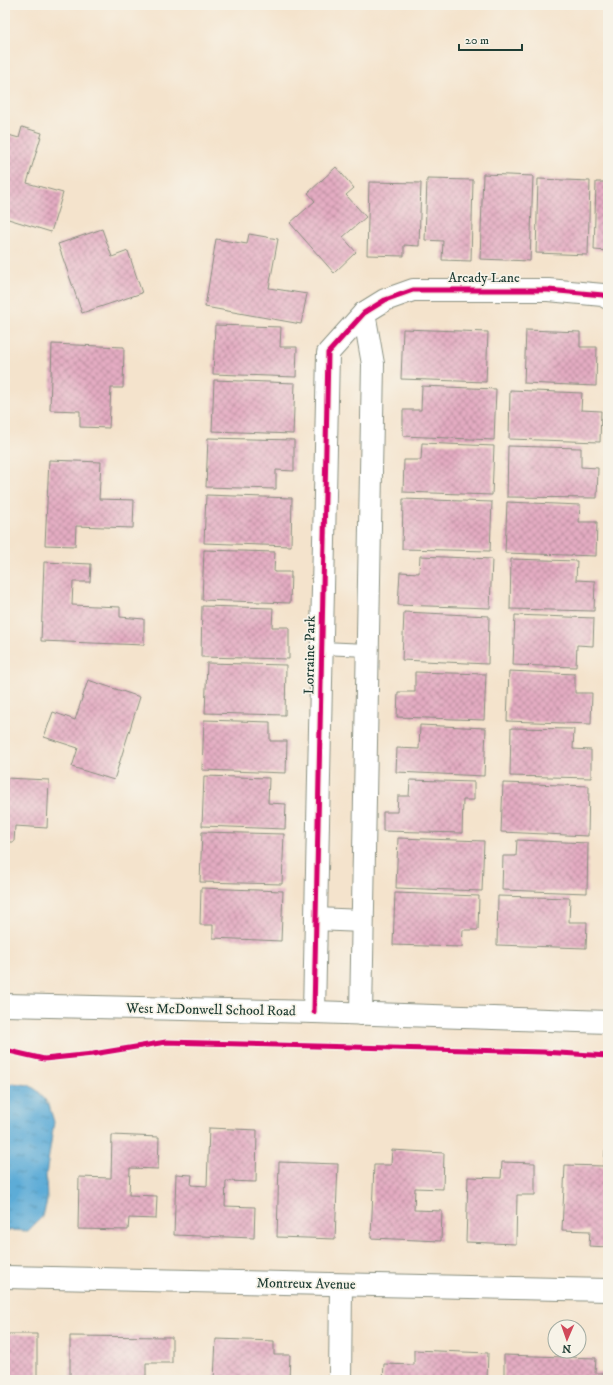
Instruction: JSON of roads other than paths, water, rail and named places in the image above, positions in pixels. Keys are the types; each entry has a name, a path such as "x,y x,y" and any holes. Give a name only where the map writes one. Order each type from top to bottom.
{"street":[{"name":"Arcady Lane","path":"364,313 385,300 413,290 548,290 603,295 608,298"},
{"name":"Lorraine Park","path":"314,1012 328,353 364,313"},
{"path":"361,1014 373,364 364,313"},
{"path":"316,919 362,921"},
{"name":"West McDonwell School Road","path":"5,1005 314,1012 608,1022"},
{"name":"Montreux Avenue","path":"5,1277 608,1290"},
{"path":"340,1380 341,1285"}],"lane":[{"path":"322,648 368,650"}],"water":[{"path":"12,1083 29,1085 38,1091 49,1105 54,1122 46,1175 47,1201 43,1216 28,1231 5,1230 5,1089"}]}
